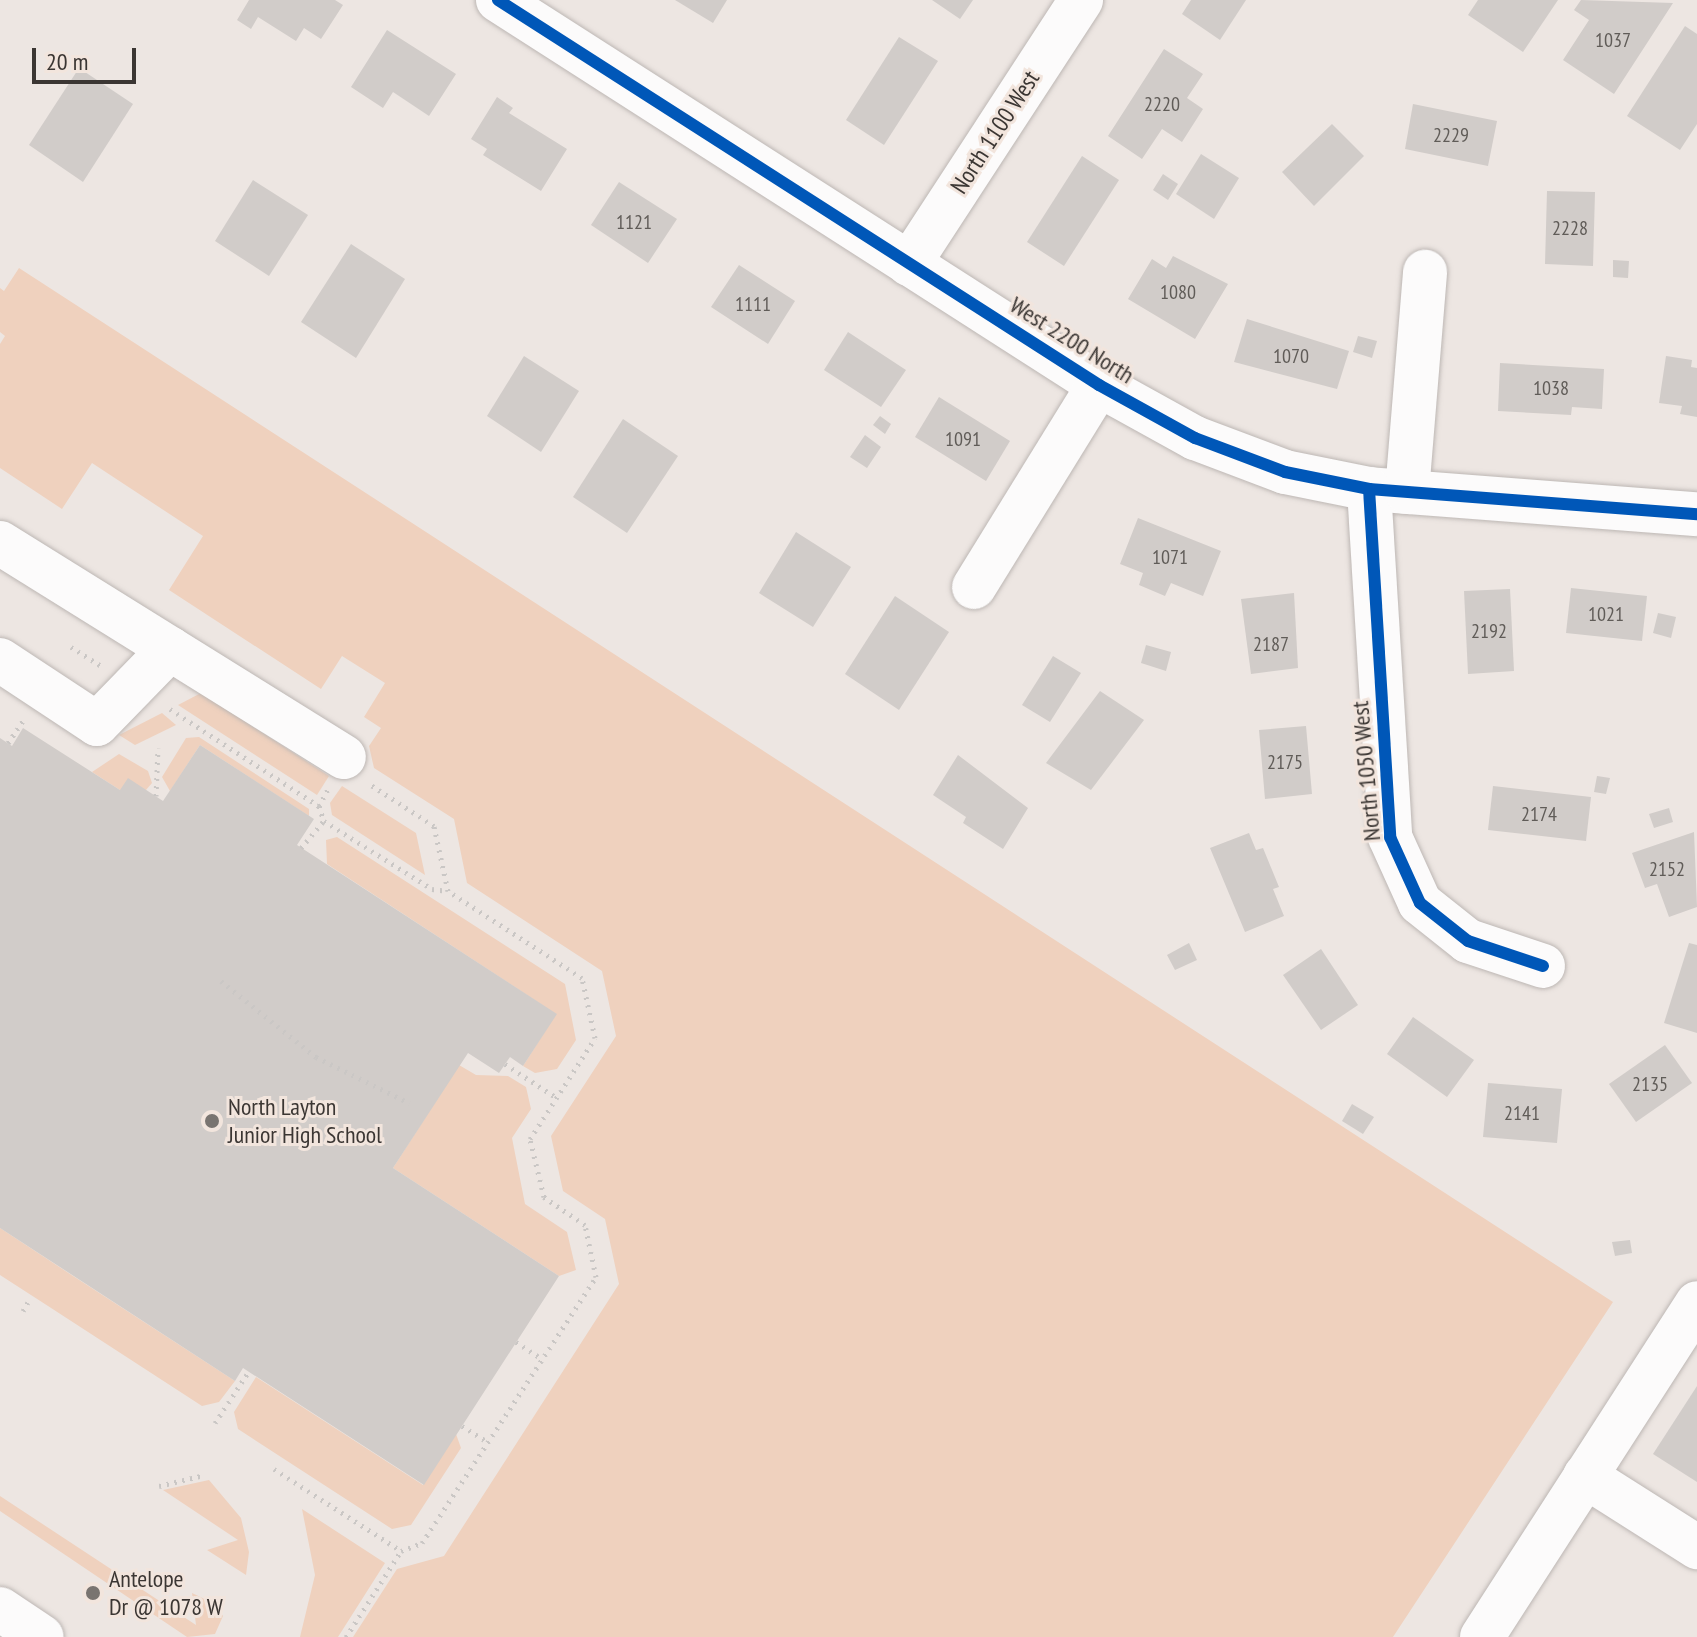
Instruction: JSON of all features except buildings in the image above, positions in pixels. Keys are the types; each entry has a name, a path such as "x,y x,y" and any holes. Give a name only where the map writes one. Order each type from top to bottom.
{"street":[{"name":"North 1100 West","path":"909,264 1081,0"},
{"name":"West 2200 North","path":"514,4 1099,385 1210,444 1285,472 1388,491 1697,514"},
{"name":"North 1050 West","path":"1425,272 1388,491 1390,837 1420,903 1468,941 1543,966"},
{"path":"974,587 1099,385"},
{"path":"0,543 356,770"},
{"path":"0,660 97,724 170,649"},
{"path":"1482,1637 1697,1303"},
{"path":"1585,1476 1697,1547"},
{"path":"0,1609 42,1637"}],"path":[{"path":"170,709 319,806 324,821 432,889 448,891 582,978 595,1038 530,1139 544,1197 585,1225 596,1277 422,1543 401,1551 346,1637"},
{"path":"8,743 29,712"},
{"path":"156,796 158,748"},
{"path":"356,770 434,826 448,891"},
{"path":"301,848 324,821"},
{"path":"221,981 316,1057 409,1103"},
{"path":"505,1064 557,1098"},
{"path":"23,1311 28,1302"},
{"path":"516,1342 542,1359"},
{"path":"215,1423 249,1371"},
{"path":"462,1426 488,1442"},
{"path":"274,1469 401,1551"},
{"path":"159,1486 204,1475"}],"shaded area":[{"path":"19,268 1613,1302 1393,1637 353,1637 397,1569 444,1556 619,1284 605,1219 563,1191 551,1136 616,1036 602,971 467,883 454,819 374,768 369,746 381,728 364,717 385,683 342,656 321,689 169,590 203,536 92,463 62,509 0,468 0,344 5,336 0,332 0,288 4,291"},
{"path":"201,693 329,776 317,795 178,705"},
{"path":"162,713 176,725 135,745 119,735"},
{"path":"199,737 309,809 309,816 200,745 170,791 162,777 186,738"},
{"path":"119,754 148,771 152,783 146,790 120,790 92,772"},
{"path":"342,786 416,833 425,875 332,815 330,803"},
{"path":"337,837 565,984 576,1040 557,1069 535,1073 523,1066 556,1014 327,864 326,840"},
{"path":"459,1065 476,1075 508,1076 526,1087 531,1109 512,1138 525,1204 567,1232 576,1270 559,1276 393,1168"},
{"path":"0,1228 235,1381 219,1402 202,1406 0,1275"},
{"path":"256,1377 423,1485 456,1434 461,1448 411,1525 392,1529 238,1429 234,1412"},
{"path":"209,1480 241,1518 249,1552 246,1575 207,1550 238,1540 163,1490"},
{"path":"0,1496 196,1625 192,1593 213,1603 223,1616 215,1634 187,1637 0,1511"},
{"path":"302,1509 385,1563 338,1637 300,1637 315,1575"}],"cycle path":[{"path":"498,0 1099,385 1195,438 1285,472 1369,489 1697,514"},
{"path":"1369,489 1390,837 1420,903 1468,941 1543,966"}],"place":[{"name":"North Layton Junior High School","path":"212,1121"},
{"name":"Antelope Dr @ 1078 W","path":"93,1593"}]}
